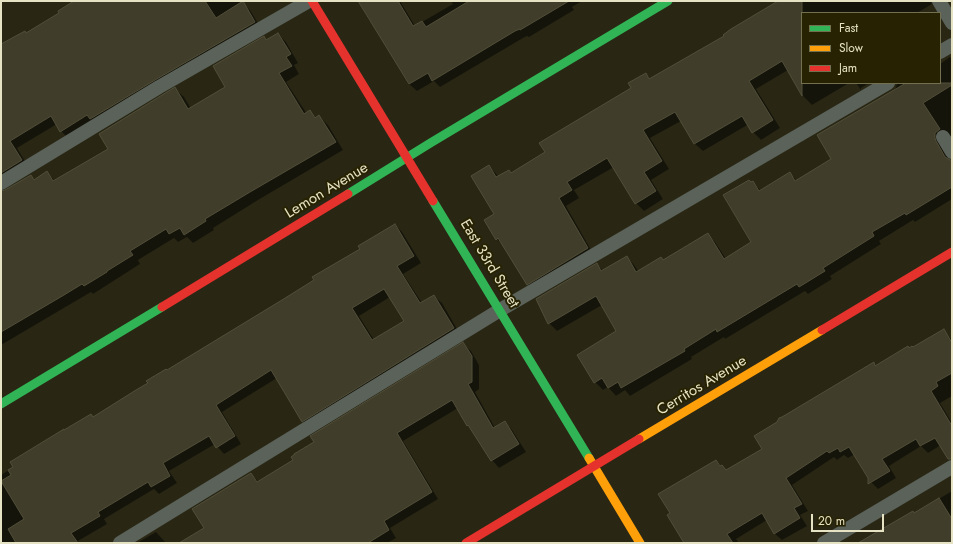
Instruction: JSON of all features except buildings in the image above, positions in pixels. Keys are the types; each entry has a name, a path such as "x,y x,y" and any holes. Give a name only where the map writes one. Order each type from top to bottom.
{"street":[{"name":"East 33rd Street","path":"311,1 500,310 640,543"},
{"name":"Lemon Avenue","path":"1,404 668,1"},
{"name":"Cerritos Avenue","path":"466,543 952,252"}],"lane":[{"path":"1,183 159,87 311,1"},
{"path":"939,1 952,23"},
{"path":"941,51 952,45"},
{"path":"120,543 500,310 886,84"},
{"path":"944,137 952,152"},
{"path":"824,543 952,467"}],"traffic: fast":[{"path":"348,194 668,1"},
{"path":"433,201 589,458"},
{"path":"1,404 162,307"}],"traffic: slow":[{"path":"639,439 822,330"},
{"path":"589,458 640,543"}],"traffic: jam":[{"path":"312,1 433,201"},
{"path":"162,307 348,194"},
{"path":"822,330 952,252"},
{"path":"466,543 639,439"}]}
